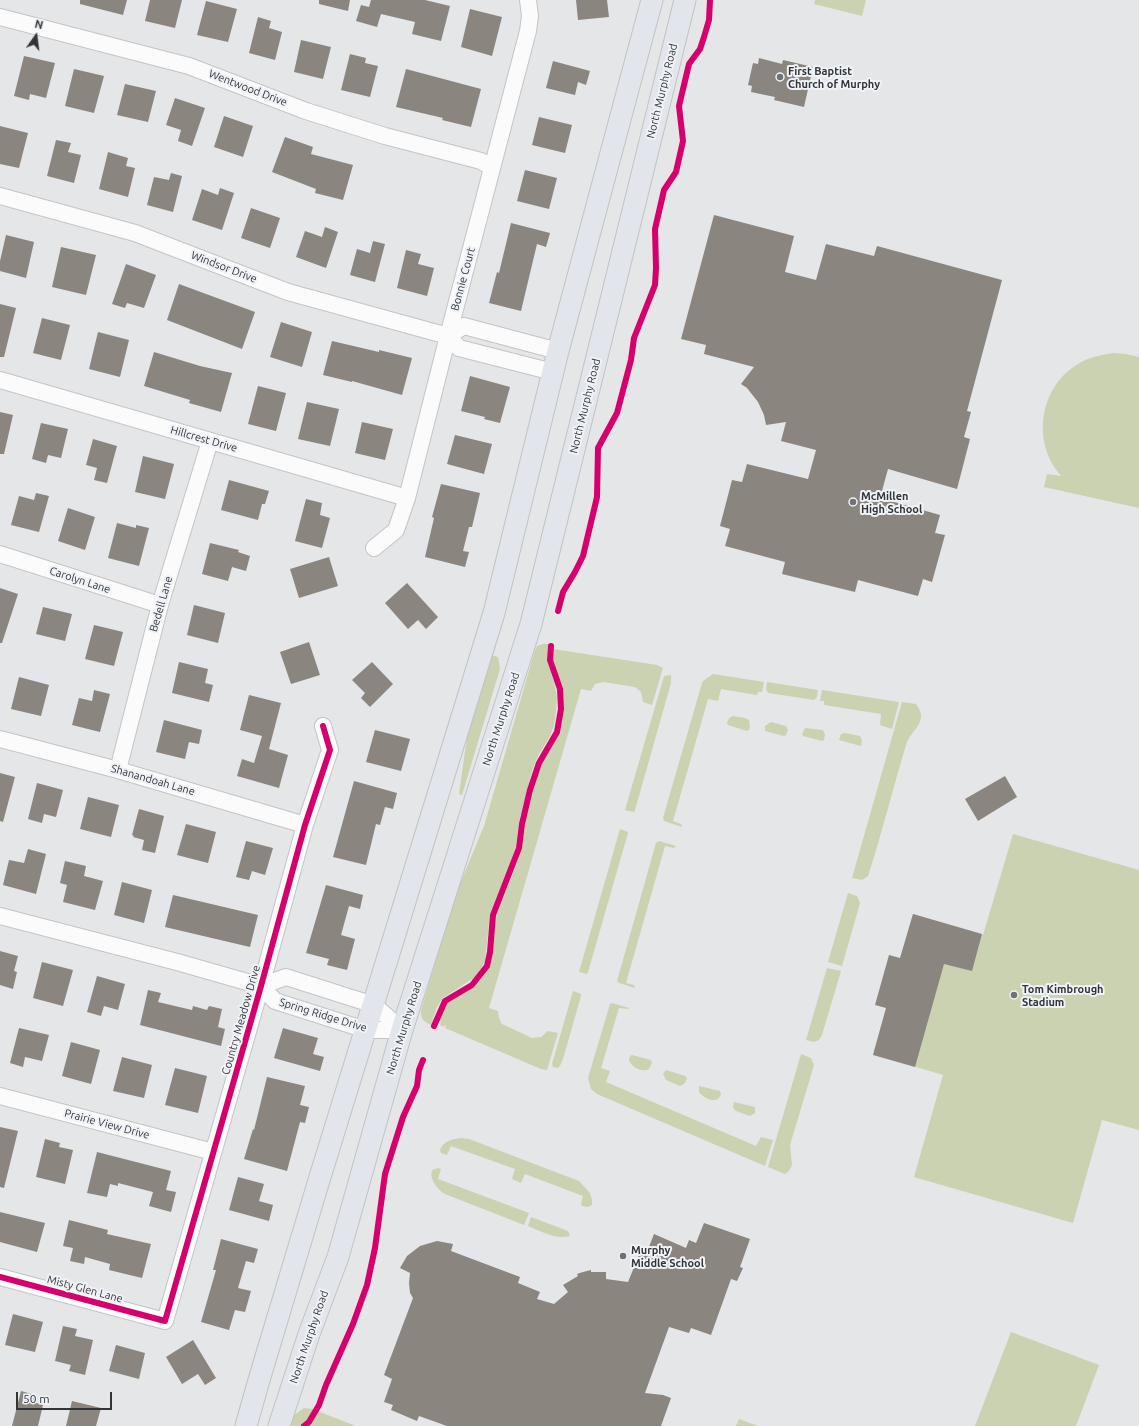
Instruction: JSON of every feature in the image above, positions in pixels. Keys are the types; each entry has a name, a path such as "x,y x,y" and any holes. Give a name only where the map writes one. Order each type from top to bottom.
{"main road":[{"path":"246,1426 263,1365 494,612 558,351 652,0"},
{"name":"North Murphy Road","path":"279,1426 309,1334 338,1257 402,1030 531,624 685,0"}],"street":[{"name":"Bonnie Court","path":"374,548 396,530 407,498 528,31 530,16 528,0"},
{"name":"Wentwood Drive","path":"0,17 189,66 306,111 385,136 481,161 492,168"},
{"name":"Windsor Drive","path":"0,196 135,233 288,292 448,336 459,348 553,372"},
{"path":"448,336 464,326 558,351"},
{"name":"Hillcrest Drive","path":"0,380 407,498"},
{"name":"Bedell Lane","path":"118,770 160,605 210,440"},
{"name":"Carolyn Lane","path":"0,554 160,605"},
{"name":"Country Meadow Drive","path":"165,1321 261,986 305,825 330,750 323,726"},
{"name":"Shanandoah Lane","path":"0,739 118,770 305,825"},
{"path":"0,916 177,962 261,986"},
{"name":"Spring Ridge Drive","path":"286,977 374,1005 402,1030 366,1030 275,1001 261,986 286,977"},
{"name":"Prairie View Drive","path":"0,1096 213,1152"},
{"name":"Misty Glen Lane","path":"0,1277 165,1321"}],"green space":[{"path":"815,0 866,0 862,16 814,4"},
{"path":"1114,353 1139,357 1139,508 1044,487 1047,474 1061,476 1055,469 1048,455 1044,442 1044,416 1046,404 1051,392 1058,381 1078,364 1091,358"},
{"path":"548,644 547,661 557,697 554,726 532,771 520,818 516,846 490,914 485,960 475,977 443,998 437,1007 431,1025 426,1023 423,1019 421,1010 455,896 484,826 535,650 537,646"},
{"path":"553,649 657,665 663,668 652,705 643,702 641,692 635,687 603,682 595,684 591,691 581,689 489,1008 498,1011 502,1024 532,1038 541,1037 548,1031 558,1033 547,1070 541,1069 445,1028 446,1026 444,1025 444,1027 440,1025 441,1022 438,1021 447,1003 480,981 491,961 498,910 521,850 526,820 539,768 558,731 561,721 563,695 553,664"},
{"path":"491,655 498,657 500,669 462,795 459,794 470,716"},
{"path":"713,674 764,682 762,692 758,692 757,695 721,689 718,701 708,699 673,821 681,824 682,827 664,821 663,818 702,683"},
{"path":"671,675 671,683 635,810 634,812 625,810 664,676"},
{"path":"767,682 818,690 817,697 814,700 769,693 766,690"},
{"path":"822,690 899,702 892,729 880,725 881,714 824,705 824,701 820,701"},
{"path":"902,702 916,704 920,710 920,721 908,739 868,876 862,880 852,878"},
{"path":"733,716 749,720 749,730 747,731 728,725 727,723 729,718"},
{"path":"771,722 786,726 788,730 786,735 784,736 765,731 765,726"},
{"path":"805,728 823,730 825,735 824,740 822,741 803,736 802,734"},
{"path":"845,733 860,736 862,740 861,746 839,740 841,734"},
{"path":"620,829 628,833 588,972 587,974 579,972"},
{"name":"Tom Kimbrough Stadium","path":"1013,834 1139,870 1139,1130 1102,1120 1073,1223 914,1177 943,1075 873,1054 913,914 983,935"},
{"path":"659,841 676,846 674,848 665,846 626,983 634,985 635,988 617,981 656,843"},
{"path":"848,893 857,896 860,903 842,966 828,962"},
{"path":"827,968 841,971 822,1035 819,1040 814,1042 806,1040"},
{"path":"573,991 581,994 581,996 563,1059 558,1068 553,1067 552,1064"},
{"path":"612,1003 629,1008 619,1008 601,1068 610,1071 606,1082 756,1146 761,1137 773,1140 765,1166 597,1094 591,1089 588,1078 610,1004"},
{"path":"801,1054 811,1058 814,1065 790,1145 792,1165 789,1171 785,1174 768,1167"},
{"path":"632,1055 651,1060 652,1063 649,1069 641,1070 632,1065 629,1060 630,1056"},
{"path":"666,1070 685,1076 687,1078 685,1083 680,1086 666,1080 663,1074"},
{"path":"699,1086 720,1091 721,1094 717,1099 707,1099 699,1092"},
{"path":"734,1102 755,1107 755,1113 750,1116 736,1111 733,1108"},
{"path":"461,1138 469,1139 579,1181 590,1193 592,1205 588,1207 582,1206 583,1196 525,1174 521,1183 512,1179 515,1169 451,1146 447,1155 441,1153 440,1150 443,1144"},
{"path":"438,1168 441,1169 438,1179 529,1213 524,1225 445,1194 437,1187 432,1177 432,1170"},
{"path":"531,1217 568,1231 570,1236 554,1236 528,1226"},
{"path":"1011,1332 1099,1365 1076,1426 975,1426"},
{"path":"304,1408 312,1409 356,1426 289,1426 294,1415"},
{"path":"739,1419 758,1426 736,1426"}],"building":[{"path":"80,0 127,0 123,15 80,4"},
{"path":"150,0 182,0 175,28 145,21"},
{"path":"319,0 350,0 348,11 319,4"},
{"path":"371,0 425,0 450,6 441,41 412,34 415,22 381,14 377,27 356,21 361,5 369,7"},
{"path":"576,0 607,0 609,17 578,20"},
{"path":"206,1 237,9 228,42 197,35"},
{"path":"470,9 502,17 492,56 461,47"},
{"path":"258,17 271,21 269,28 282,32 275,60 249,53"},
{"path":"301,40 331,47 323,79 294,72"},
{"path":"350,54 366,58 365,63 378,66 370,97 341,90"},
{"path":"24,56 55,63 46,98 30,94 29,100 14,96"},
{"name":"First Baptist Church of Murphy","path":"759,58 782,64 783,60 813,67 804,107 774,100 775,97 751,92 752,86 748,85 753,63 758,64"},
{"path":"553,61 590,71 586,85 578,82 575,95 546,88"},
{"path":"74,69 104,76 94,113 65,106"},
{"path":"406,69 481,89 471,127 442,120 443,118 396,107"},
{"path":"125,84 156,91 148,122 117,115"},
{"path":"175,98 205,108 192,146 178,141 181,130 166,125"},
{"path":"224,116 253,126 243,157 214,147"},
{"path":"539,117 572,125 565,153 532,145"},
{"path":"0,126 28,133 19,168 0,164"},
{"path":"285,137 313,147 311,154 353,165 343,200 315,193 316,189 272,172"},
{"path":"56,140 71,143 68,152 81,155 74,183 47,176"},
{"path":"108,152 128,158 126,166 135,168 128,197 99,189"},
{"path":"525,170 557,178 549,209 517,201"},
{"path":"171,173 182,176 173,212 147,205 154,177 169,180"},
{"path":"220,188 234,193 222,230 192,220 202,189 218,195"},
{"path":"251,208 280,218 270,248 241,238"},
{"name":"McMillen High School","path":"714,215 794,236 785,272 816,280 826,244 874,256 877,246 1002,280 967,411 971,412 964,437 970,439 957,489 888,469 880,498 940,515 935,533 945,535 932,582 923,579 918,596 858,580 855,592 782,574 785,562 725,546 730,529 720,526 732,480 742,482 747,464 808,479 816,450 781,441 786,422 766,425 764,415 758,402 747,388 741,384 754,367 704,354 706,345 681,339"},
{"path":"511,223 550,233 546,247 537,244 521,311 489,303 497,272 499,273"},
{"path":"325,227 338,232 326,268 296,257 305,231 322,237"},
{"path":"6,235 34,242 26,278 0,271 0,261"},
{"path":"373,241 385,244 375,282 350,275 357,249 370,253"},
{"path":"61,247 96,255 86,295 52,287"},
{"path":"406,250 421,254 418,264 434,268 427,296 397,288"},
{"path":"126,264 156,275 144,308 127,303 125,308 112,304"},
{"path":"179,284 255,312 242,349 167,320"},
{"path":"0,304 16,308 4,357 0,357"},
{"path":"42,318 70,325 61,360 33,353"},
{"path":"281,322 312,332 302,367 270,357"},
{"path":"98,332 129,340 120,377 89,369"},
{"path":"332,341 412,358 402,395 352,381 323,375"},
{"path":"154,352 200,366 232,373 221,412 189,403 190,400 144,386"},
{"path":"470,376 510,387 500,423 484,419 485,417 461,411"},
{"path":"258,386 286,393 276,431 248,424"},
{"path":"307,402 339,409 330,446 298,439"},
{"path":"0,412 13,415 4,454 0,454"},
{"path":"362,422 393,429 385,460 355,453"},
{"path":"41,423 68,429 61,458 48,455 46,463 32,459"},
{"path":"455,435 492,444 484,474 447,464"},
{"path":"93,439 117,446 107,483 94,480 97,468 86,465"},
{"path":"143,456 174,464 165,499 135,492"},
{"path":"229,480 269,491 265,504 262,504 258,520 221,510"},
{"path":"441,484 480,493 472,527 469,527 463,551 469,552 465,567 425,557 434,518 432,517"},
{"path":"36,493 49,496 39,532 11,525 19,496 34,500"},
{"path":"306,499 322,503 320,515 330,518 322,548 295,541"},
{"path":"68,508 95,517 85,550 58,541"},
{"path":"117,523 136,528 136,525 149,528 139,566 108,558"},
{"path":"210,543 239,550 238,552 250,556 246,571 232,567 228,581 202,574"},
{"path":"329,557 338,586 299,598 290,569"},
{"path":"407,583 438,617 426,629 418,620 408,629 385,603"},
{"path":"0,588 18,594 2,643 0,643"},
{"path":"194,605 225,613 218,643 187,635"},
{"path":"43,607 72,614 65,641 36,634"},
{"path":"94,625 123,632 114,666 85,659"},
{"path":"309,642 320,675 291,684 280,652"},
{"path":"179,662 208,669 205,683 213,685 209,702 172,693"},
{"path":"372,662 393,684 370,707 361,698 365,693 352,680"},
{"path":"19,677 49,685 41,716 11,709"},
{"path":"94,690 110,694 100,732 72,725 79,698 92,701"},
{"path":"249,695 281,703 269,749 288,755 279,788 237,776 242,759 254,763 262,736 240,730"},
{"path":"164,720 202,730 199,744 189,742 185,759 156,752"},
{"path":"375,730 410,739 401,771 366,762"},
{"path":"0,773 15,777 3,822 0,821"},
{"path":"1005,776 1017,797 978,821 965,799"},
{"path":"354,781 397,793 393,809 385,807 380,825 376,824 366,865 333,857"},
{"path":"37,783 63,790 56,817 44,814 42,823 28,819"},
{"path":"88,797 119,805 111,837 80,829"},
{"path":"139,809 164,816 155,853 142,850 144,840 133,837 134,836 132,835"},
{"path":"186,824 216,832 208,863 177,855"},
{"path":"246,841 273,848 265,875 252,871 249,880 236,877"},
{"path":"28,849 46,854 36,894 3,885 9,860 24,863"},
{"path":"65,861 86,866 84,876 103,881 95,910 63,902 67,885 60,883"},
{"path":"122,882 152,890 144,923 114,915"},
{"path":"326,885 363,895 360,909 349,906 341,935 355,939 347,970 327,965 329,959 306,953"},
{"path":"173,895 258,915 250,947 165,927"},
{"path":"913,914 982,934 972,971 944,964 915,1067 873,1055 886,1008 875,1005 889,955 900,958"},
{"path":"0,951 18,956 14,971 17,972 13,989 0,985"},
{"path":"42,962 73,970 63,1006 33,998"},
{"path":"97,976 125,984 118,1010 104,1006 101,1016 87,1012"},
{"path":"148,990 161,993 158,1002 192,1010 193,1006 207,1010 209,1006 222,1009 218,1027 225,1029 221,1046 140,1025"},
{"path":"19,1028 49,1035 42,1061 25,1057 23,1067 10,1063"},
{"path":"283,1028 318,1038 313,1054 324,1057 320,1071 274,1058"},
{"path":"71,1042 100,1050 91,1084 62,1076"},
{"path":"122,1057 152,1065 144,1098 113,1091"},
{"path":"175,1068 207,1076 198,1113 165,1105"},
{"path":"267,1077 305,1086 300,1105 309,1107 305,1123 300,1122 287,1171 244,1159 253,1129 254,1130"},
{"path":"0,1127 18,1131 4,1188 0,1187"},
{"path":"45,1139 60,1143 59,1147 73,1150 65,1184 36,1177"},
{"path":"97,1152 171,1171 166,1190 176,1192 171,1212 149,1206 153,1192 118,1183 118,1186 110,1184 107,1197 87,1193"},
{"path":"238,1177 264,1184 259,1201 273,1205 269,1221 229,1210"},
{"path":"0,1212 45,1223 37,1252 0,1242"},
{"path":"69,1220 108,1230 107,1234 151,1244 142,1278 109,1270 110,1264 85,1257 84,1264 70,1261 73,1248 63,1246"},
{"name":"Murphy Middle School","path":"704,1223 750,1239 740,1267 743,1268 737,1281 731,1279 711,1335 691,1328 689,1333 669,1327 645,1393 663,1395 671,1398 661,1426 447,1426 419,1416 417,1421 391,1410 393,1405 384,1402 392,1379 384,1375 413,1298 410,1293 410,1273 400,1268 407,1256 420,1246 437,1241 453,1244 451,1251 520,1277 518,1283 540,1292 537,1299 554,1304 568,1292 563,1285 578,1276 577,1274 583,1272 591,1270 591,1272 606,1272 606,1279 628,1282 641,1250 647,1252 654,1234 686,1248 689,1240 696,1243"},
{"path":"221,1239 258,1249 254,1263 246,1261 238,1288 251,1291 245,1312 235,1310 229,1330 201,1322 216,1270 213,1270"},
{"path":"13,1314 43,1322 35,1352 5,1345"},
{"path":"63,1326 77,1329 75,1336 93,1340 85,1375 69,1371 71,1365 55,1361"},
{"path":"193,1340 216,1378 205,1385 198,1374 182,1384 166,1357"},
{"path":"116,1345 145,1353 139,1379 109,1371"},
{"path":"21,1391 35,1395 33,1402 43,1405 38,1426 12,1426"},
{"path":"72,1401 101,1408 96,1426 66,1426"}],"cycle path":[{"path":"558,611 563,592 583,556 597,497 598,448 617,413 631,360 634,338 655,285 655,229 664,190 676,172 683,141 679,106 689,64 700,49 709,20 710,0"},
{"path":"434,1026 445,1001 472,985 487,966 490,952 493,915 519,848 522,824 530,790 539,763 557,732 561,709 560,689 550,660 551,646"},
{"path":"0,1277 165,1321 261,986 305,825 330,750 323,726"},
{"path":"304,1426 309,1422 319,1405 326,1385 353,1324 367,1285 375,1248 385,1174 403,1117 417,1086 419,1070 423,1060"}],"place":[{"name":"First Baptist Church of Murphy","path":"780,77"},
{"name":"McMillen High School","path":"853,502"},
{"name":"Tom Kimbrough Stadium","path":"1014,995"},
{"name":"Murphy Middle School","path":"623,1256"}]}
